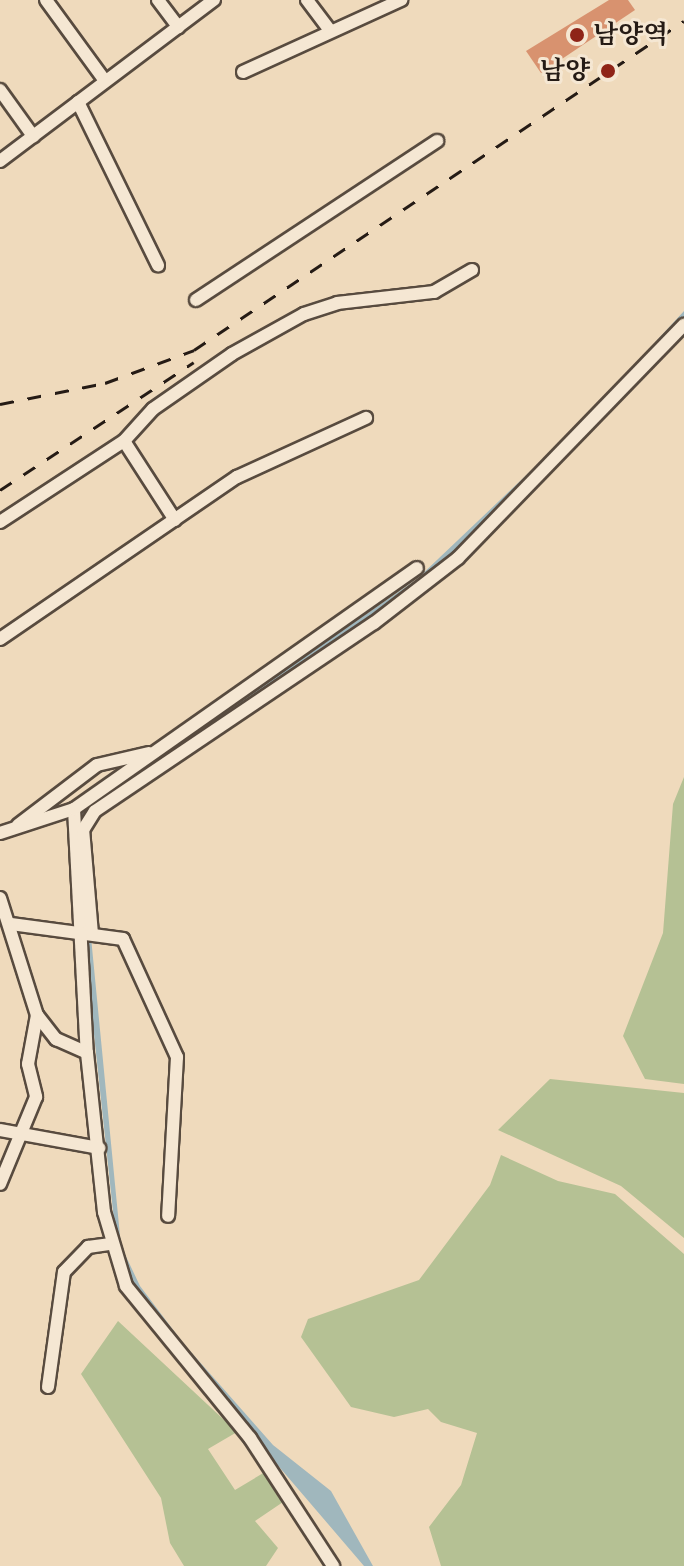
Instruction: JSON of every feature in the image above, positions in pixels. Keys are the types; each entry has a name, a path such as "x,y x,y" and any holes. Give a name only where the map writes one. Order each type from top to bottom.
{"street":[{"path":"46,0 105,81"},
{"path":"158,0 178,27"},
{"path":"0,161 214,0"},
{"path":"307,0 330,31"},
{"path":"243,72 401,0"},
{"path":"0,90 33,136"},
{"path":"78,102 158,265"},
{"path":"196,300 437,141"},
{"path":"0,522 124,441 153,409 232,354 322,305 434,292 472,270"},
{"path":"333,1566 250,1438 148,1321 109,1244 87,1053 83,830 95,811 374,623 458,558 684,325"},
{"path":"0,639 237,477 366,418"},
{"path":"124,441 175,520"},
{"path":"0,833 74,809 417,568"},
{"path":"16,827 97,765 153,753"},
{"path":"74,809 87,934"},
{"path":"0,898 11,924 37,1015 56,1039 87,1053"},
{"path":"11,924 123,939 177,1057 168,1216"},
{"path":"0,1184 36,1097 28,1064 37,1015"},
{"path":"0,1130 20,1138 50,1136 99,1148"},
{"path":"48,1387 64,1272 88,1247 109,1244"}],"green space":[{"path":"684,777 684,1084 645,1079 623,1036 663,933 673,804"},
{"path":"550,1079 684,1093 684,1238 621,1186 498,1130"},
{"path":"501,1155 558,1181 615,1194 684,1254 684,1566 441,1566 429,1527 461,1485 477,1433 441,1422 428,1409 394,1417 351,1407 301,1337 308,1319 419,1280 490,1185"},
{"path":"118,1321 237,1432 208,1449 235,1490 265,1472 286,1500 255,1521 278,1548 266,1566 184,1566 170,1543 161,1498 81,1374"}],"water":[{"path":"684,311 684,320 464,546 374,619 91,811 84,865 121,1246 140,1286 183,1343 273,1445 331,1491 373,1566 364,1566 186,1358 137,1293 117,1248 86,960 79,813 417,579 578,426"}],"building":[{"name":"남양역","path":"609,0 628,0 635,10 541,73 526,51"}],"railway":[{"path":"0,404 105,383 194,350 684,21"},
{"path":"0,490 194,362"}],"place":[{"name":"남양역","path":"577,35"},
{"name":"남양","path":"608,71"}]}
